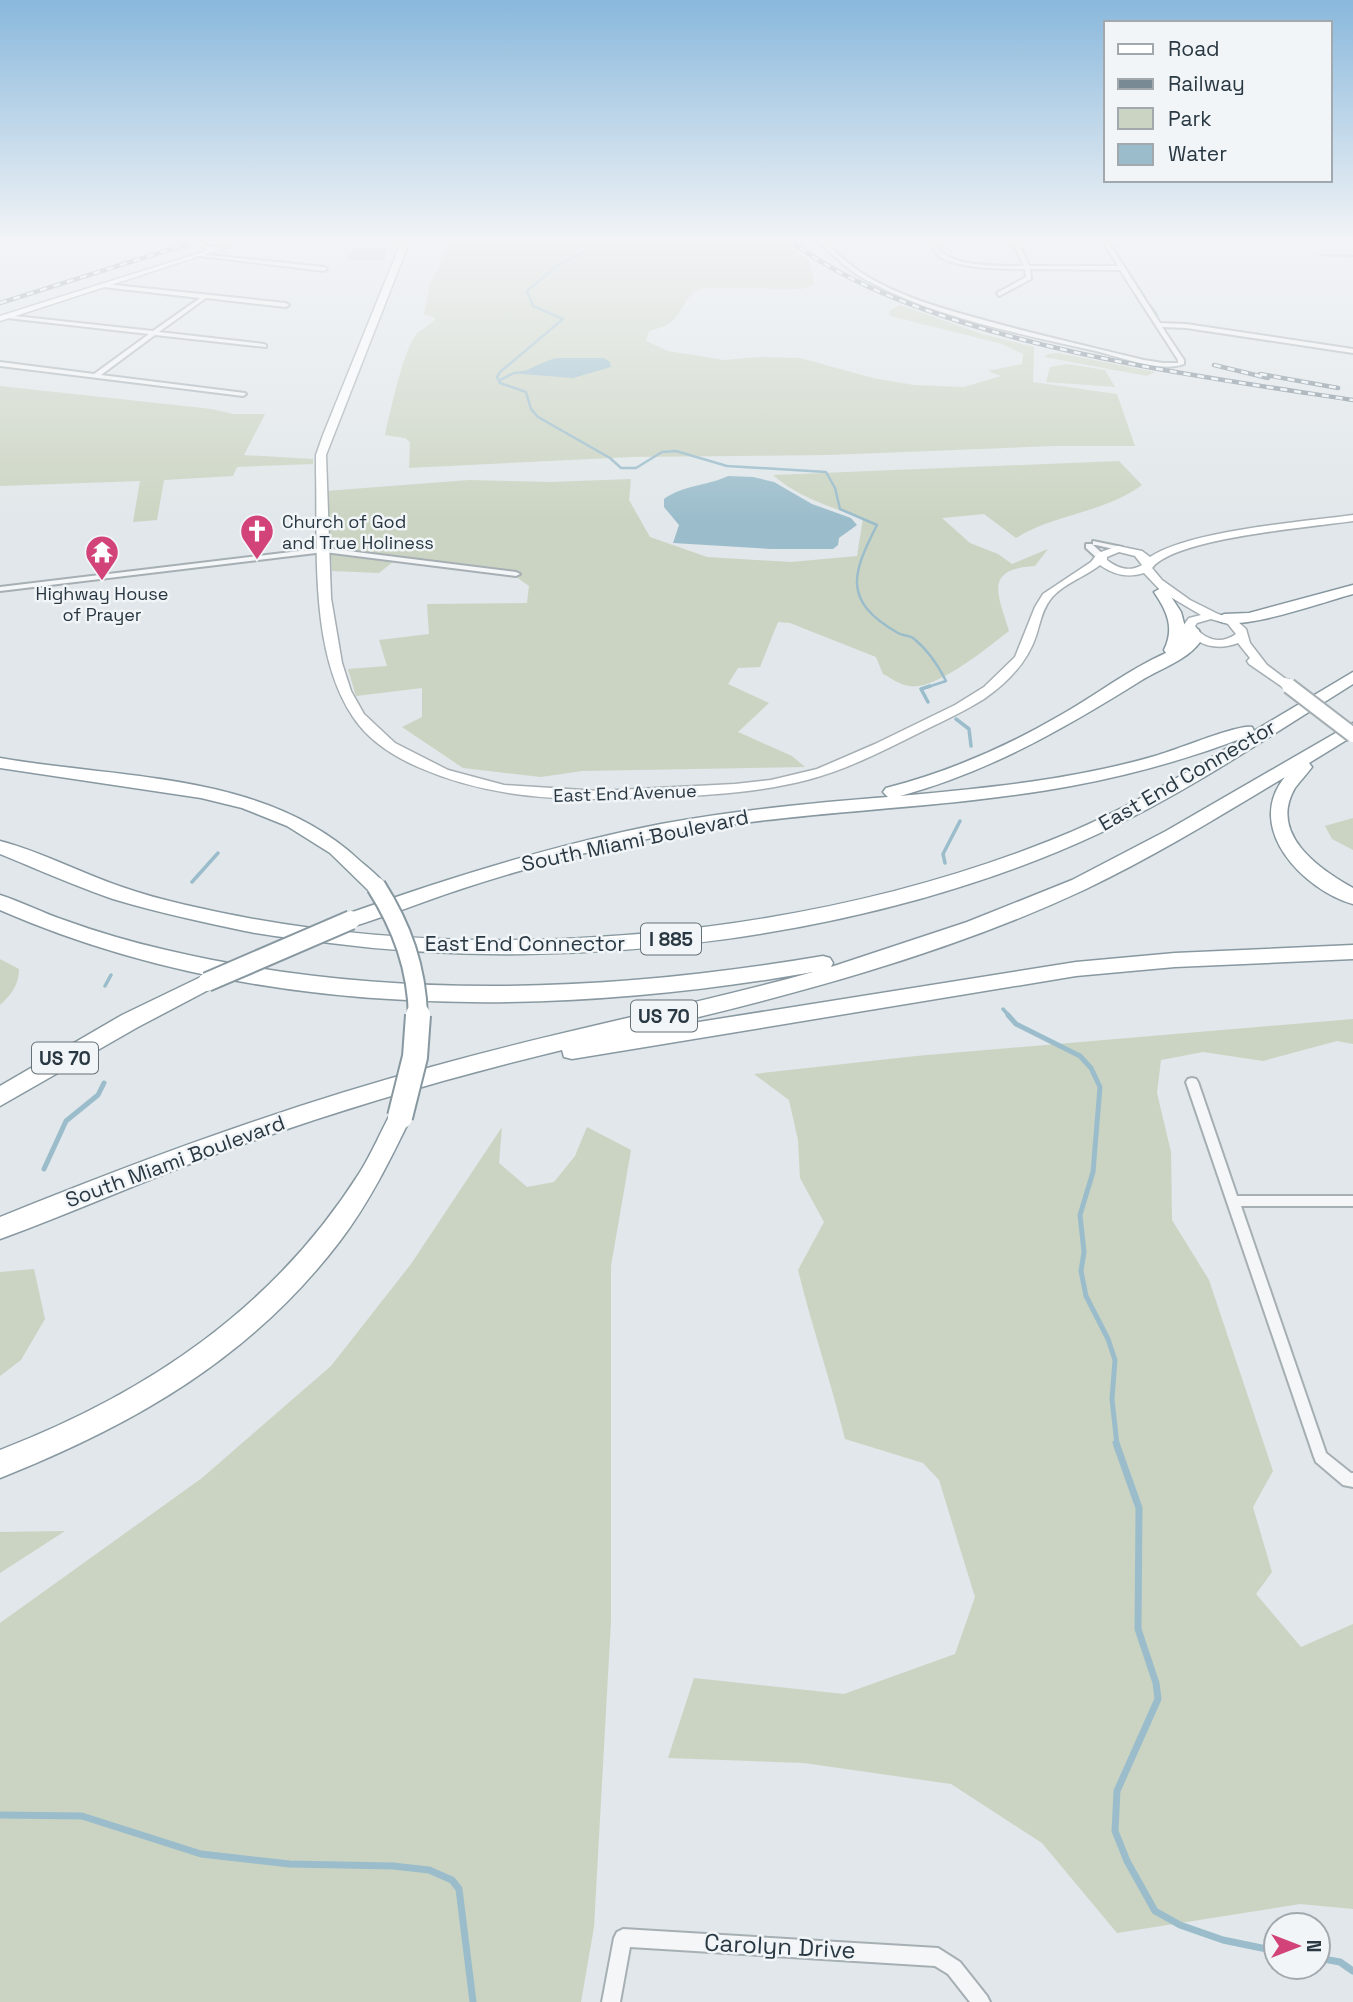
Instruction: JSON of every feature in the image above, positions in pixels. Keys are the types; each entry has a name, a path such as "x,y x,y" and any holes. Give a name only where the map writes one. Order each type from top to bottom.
{"highway":[{"path":"1220,618 1250,618 1353,590"},
{"path":"1164,660 1177,640 1177,620 1166,592"},
{"path":"766,814 891,792 957,775 1012,749 1188,648 1192,642 1190,627"},
{"name":"I 885","path":"1307,705 1353,677"},
{"name":"South Miami Boulevard","path":"0,1097 119,1027 207,982 351,920 457,882 563,852 665,830 766,814 968,797 1094,779 1179,757 1307,705"},
{"name":"East End Connector","path":"0,847 55,871 140,899 235,921 311,933 391,942 500,947 668,940 775,925 852,910 925,892 1015,862 1096,828 1167,792 1307,705"},
{"name":"I 885","path":"0,902 101,939 204,966 314,984 432,994 555,994 677,986 805,966 958,932 1052,896 1105,872 1183,830 1318,751 1353,727"},
{"path":"1318,751 1291,778 1281,793 1278,821 1286,840 1301,860 1323,879 1353,897"},
{"path":"0,764 192,789 258,806 297,822 332,844 376,886 405,936 416,976 420,1019 415,1066 400,1117 359,1197 317,1252 266,1305 204,1356 137,1400 57,1441 0,1464"},
{"name":"South Miami Boulevard","path":"0,1228 170,1161 368,1094 553,1042 784,987 958,932"},
{"path":"368,1094 567,1052 1041,974 1144,962 1353,953"}],"street":[{"path":"139,333 264,346"},
{"name":"East End Avenue","path":"369,333 321,455 328,624 334,660 347,695 366,725 407,756 445,774 498,789 556,796 616,796 757,786 806,776 850,761 971,701 1000,680 1024,653 1043,601 1054,590 1078,577 1107,551 1126,549"},
{"path":"1033,333 1156,362 1181,364 1164,333"},
{"path":"1236,333 1353,351"},
{"path":"95,376 153,335"},
{"path":"0,364 243,394"},
{"path":"1147,566 1158,555 1185,547 1231,537 1353,519"},
{"path":"1185,547 1126,549 1092,544 1108,567 1125,572 1238,627 1261,665"},
{"path":"1166,592 1162,566 1185,547"},
{"path":"1126,549 1144,556 1153,578 1184,610 1190,627 1198,637 1261,665 1353,735"},
{"path":"0,589 324,550 516,574"},
{"name":"East End Avenue","path":"1078,577 1125,572 1147,566"},
{"path":"1190,627 1199,617 1220,618"},
{"path":"1214,643 1231,642 1241,636"},
{"path":"1192,1082 1321,1457 1348,1480 1353,1480"},
{"path":"1233,1201 1353,1201"},
{"name":"Carolyn Drive","path":"611,2002 623,1938 938,1957 954,1968 981,2002"}],"green space":[{"path":"417,333 648,333 646,341 668,351 724,360 800,358 873,378 914,385 964,387 1001,376 988,371 1022,364 1023,354 1002,344 960,333 980,333 1034,347 1033,382 1117,394 1135,446 1053,446 829,455 632,457 409,468 410,442 405,438 385,435 397,383 410,344"},
{"path":"1058,353 1155,372 1147,376 1044,357"},
{"path":"1067,364 1105,370 1115,387 1046,382 1050,367"},
{"path":"0,386 212,409 233,414 265,414 244,455 313,459 313,464 237,467 233,476 164,480 157,520 133,522 140,481 0,486"},
{"path":"1119,461 1142,485 1112,502 1046,524 1016,538 984,514 942,518 970,543 998,554 1012,564 1048,549 1035,566 1007,572 1001,578 999,595 1009,631 975,657 933,682 920,686 902,684 883,674 876,657 790,623 778,622 760,667 738,668 728,684 769,703 738,732 792,756 805,767 582,771 541,777 463,768 402,727 422,717 422,688 356,696 348,669 387,666 379,640 429,634 427,604 527,603 529,586 508,571 399,557 379,573 332,571 326,491 469,480 550,482 631,479 629,500 650,537 707,557 791,562 857,556 863,518 804,496 773,475"},
{"path":"1353,818 1353,850 1332,839 1325,826"},
{"path":"0,959 19,969 14,989 0,1005"},
{"path":"1353,1019 1353,1044 1337,1041 1263,1061 1203,1052 1161,1060 1157,1093 1171,1152 1172,1220 1209,1280 1273,1471 1253,1507 1272,1572 1256,1594 1301,1647 1353,1624 1353,1909 1300,1904 1117,1933 1042,1843 951,1784 804,1763 668,1758 694,1678 844,1694 955,1654 975,1597 939,1480 923,1463 845,1439 798,1270 824,1222 800,1178 798,1140 789,1100 754,1074 916,1056"},
{"path":"502,1127 499,1163 527,1187 554,1182 575,1156 587,1127 631,1150 611,1266 611,1621 594,1927 581,2002 0,2002 0,1623 202,1478 331,1366 411,1264"},
{"path":"34,1269 45,1319 21,1360 0,1376 0,1272"},
{"path":"65,1531 0,1573 0,1532"}],"water":[{"path":"557,358 604,358 610,362 611,367 573,378 521,374"},
{"path":"728,476 753,477 774,482 812,504 851,518 857,525 839,538 838,545 833,549 771,549 673,543 679,525 664,507 664,499 679,491"}],"waterway":[{"path":"546,333 500,372 497,377 500,383 526,392 531,409 538,417 610,458 621,468 636,468 662,452 676,451 727,466 826,472 835,488 840,509 877,525 858,572 860,598 880,621 898,633 913,638 932,658 946,681 925,688"},
{"path":"500,380 514,373 525,372"},
{"path":"928,702 921,689 930,686"},
{"path":"956,719 969,729 971,746"},
{"path":"945,863 943,854 960,821"},
{"path":"192,882 218,853"},
{"path":"105,986 111,975"},
{"path":"1003,1009 1010,1017"},
{"path":"1008,1015 1016,1024 1080,1056 1091,1068 1100,1087 1093,1172 1080,1215 1084,1252 1081,1271 1086,1296 1108,1339 1115,1360 1112,1399 1117,1445"},
{"path":"44,1169 66,1121 98,1095 104,1083"},
{"path":"1116,1443 1139,1508 1138,1629 1156,1683 1158,1699 1117,1791 1115,1831 1127,1861 1155,1911 1180,1925 1223,1940 1262,1948"},
{"path":"0,1815 82,1816 201,1854 290,1864 393,1866 429,1870 452,1880 459,1889 473,2002"},
{"path":"1332,1961 1340,1962 1353,1971"}],"railway":[{"path":"1000,333 1106,359 1353,400"},
{"path":"1214,365 1268,378"},
{"path":"1260,374 1338,388"}],"place":[{"name":"Church of God and True Holiness","path":"257,561"},
{"name":"Highway House of Prayer","path":"102,582"}]}
